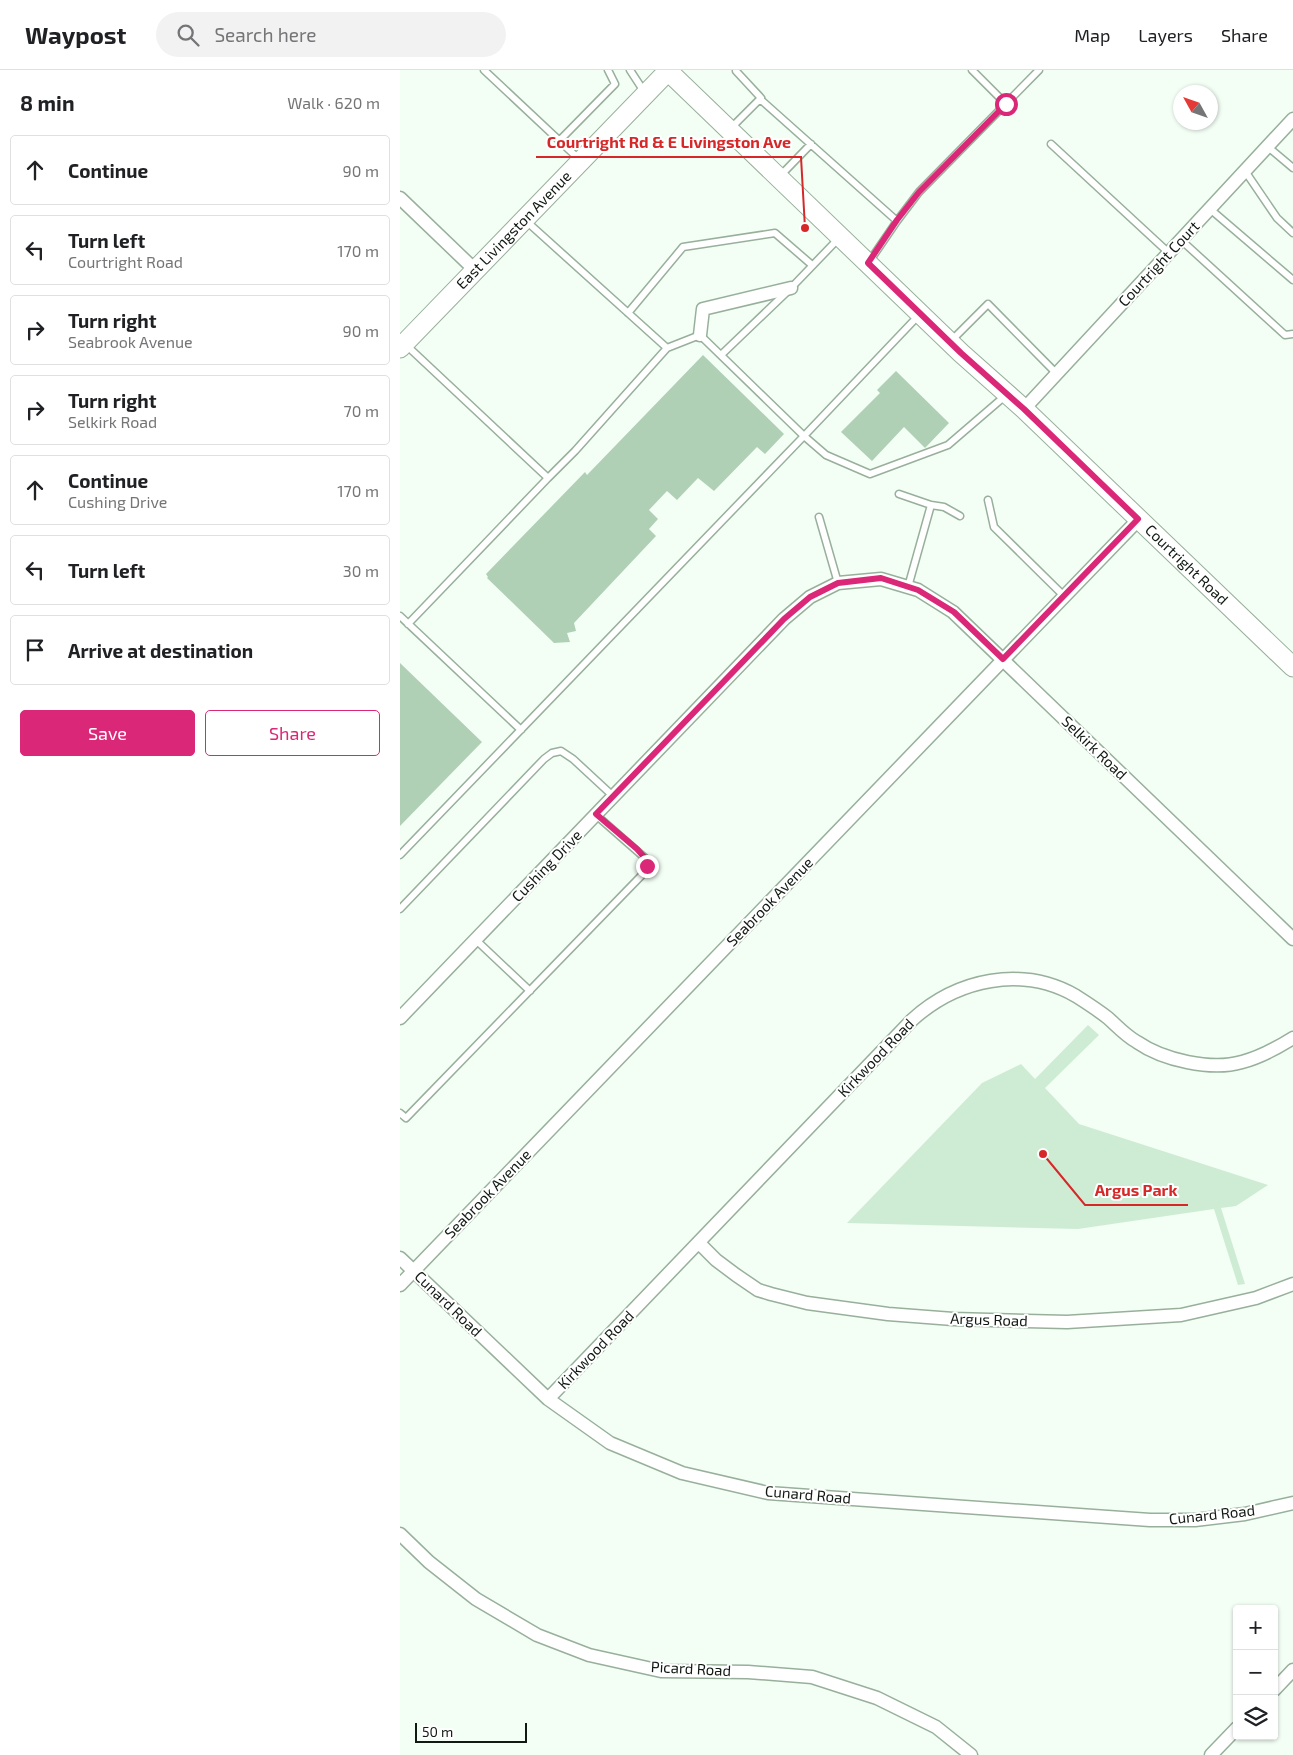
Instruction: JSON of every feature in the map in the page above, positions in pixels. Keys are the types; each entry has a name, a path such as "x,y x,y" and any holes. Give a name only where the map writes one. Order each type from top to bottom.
{"street":[{"name":"East Livingston Avenue","path":"402,346 668,70"},
{"name":"Courtright Road","path":"668,70 950,342 1024,409 1293,667"},
{"name":"Courtright Court","path":"1024,409 1293,119"},
{"path":"400,198 475,270"},
{"path":"700,335 703,309 791,288"},
{"name":"Seabrook Avenue","path":"400,1285 1138,519"},
{"name":"Selkirk Road","path":"881,578 918,590 954,612 1293,939"},
{"name":"Cushing Drive","path":"400,1018 784,619 810,597 838,583 881,578"},
{"name":"Kirkwood Road","path":"548,1399 912,1020 926,1008 957,990 989,980 1008,978 1044,983 1076,996 1106,1017 1136,1042 1170,1059 1205,1065 1240,1063 1273,1051 1293,1038"},
{"name":"Argus Road","path":"699,1243 716,1260 736,1275 758,1290 771,1294 807,1303 888,1314 953,1319 1067,1322 1181,1315 1256,1298 1293,1284"},
{"name":"Cunard Road","path":"400,1258 548,1399 610,1443 682,1473 768,1493 1150,1520 1196,1520 1245,1514 1293,1503"},
{"name":"Picard Road","path":"400,1534 429,1562 476,1599 536,1635 589,1655 661,1671 748,1672 812,1677 877,1698 936,1728 971,1755"},
{"path":"1278,1686 1293,1670"},
{"path":"1211,1755 1233,1732"}],"lane":[{"path":"484,70 581,160"},
{"path":"559,141 615,84 608,70"},
{"path":"630,70 646,94"},
{"path":"736,70 760,99 897,220"},
{"path":"972,70 1006,104"},
{"path":"868,263 897,220 919,192 1039,70"},
{"path":"730,130 760,99"},
{"path":"779,177 811,144"},
{"path":"1051,144 1169,253"},
{"path":"1268,147 1293,168"},
{"path":"1244,171 1277,218 1293,233"},
{"path":"1210,209 1293,280"},
{"path":"524,219 667,348"},
{"path":"628,313 683,247 775,233 812,265"},
{"path":"722,355 791,288 840,236"},
{"path":"1181,240 1284,335 1290,335"},
{"path":"950,342 988,304 1057,374"},
{"path":"400,854 804,436 920,313"},
{"path":"408,624 575,450 667,348 700,335 826,455 870,474 948,445 1007,394"},
{"path":"402,346 548,478"},
{"path":"899,494 931,505 944,507 960,516"},
{"path":"988,500 994,527 1064,596"},
{"path":"908,587 931,505"},
{"path":"820,517 838,583"},
{"path":"400,616 521,730"},
{"path":"400,909 544,758 552,753 561,752 573,759 613,796"},
{"path":"400,1113 406,1118 642,875 647,866 645,858 596,814"},
{"path":"476,940 530,991"}],"green space":[{"path":"1088,1025 1099,1035 1045,1088 1079,1124 1268,1185 1236,1206 1221,1208 1245,1284 1238,1285 1214,1209 1078,1229 847,1223 982,1083 1021,1064 1035,1079"}],"building":[{"path":"703,355 784,434 765,454 757,447 714,491 698,478 677,500 667,491 649,510 658,519 649,529 656,536 574,623 576,631 567,633 570,642 554,643 487,578 486,574 585,472 587,475"},
{"path":"896,371 949,423 925,448 904,427 872,461 841,432 880,393 877,390"},
{"path":"400,663 482,742 400,826"}],"place":[{"name":"Courtright Rd & E Livingston Ave","path":"805,228"},
{"name":"Argus Park","path":"1043,1154"}],"route":[{"path":"647,866 645,858 637,849 596,814 784,619 810,597 838,583 881,578 918,590 954,612 1003,659 1138,519 868,263 897,220 919,192 1006,104"}]}
